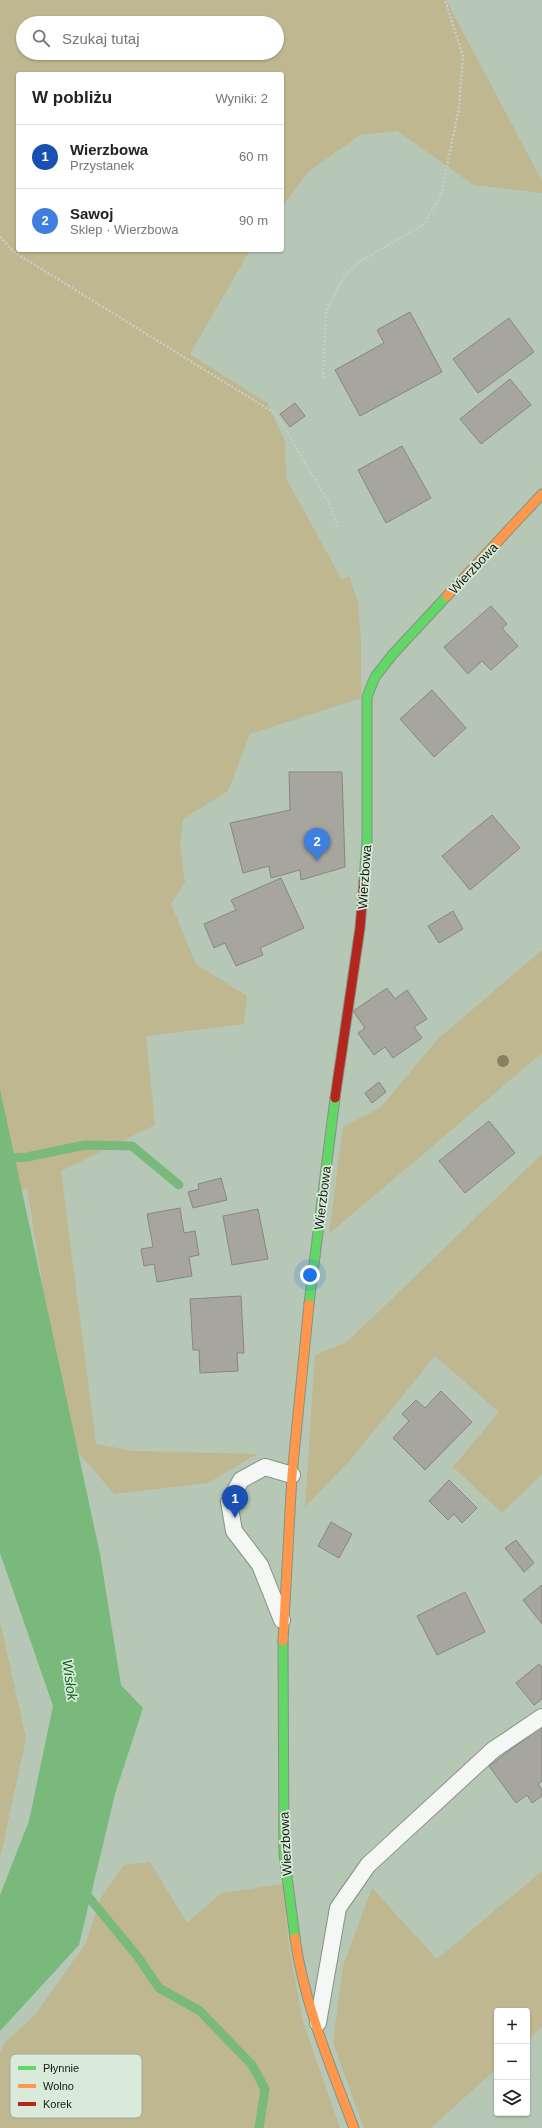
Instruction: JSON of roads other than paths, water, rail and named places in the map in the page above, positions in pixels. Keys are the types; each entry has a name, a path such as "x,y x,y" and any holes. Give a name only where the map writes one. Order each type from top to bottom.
{"street":[{"name":"Wierzbowa","path":"354,2128 317,2028 297,1953 284,1852 283,1624 292,1475 305,1336 334,1101 360,928 367,840 367,696 375,677 393,654 542,494"}],"lane":[{"path":"283,1624 260,1566 234,1531 229,1502 241,1480 265,1467 292,1475"},
{"path":"317,2028 338,1908 368,1865 493,1750 542,1717"}],"water":[{"name":"Wisłok","path":"0,1089 100,1554 121,1685 143,1708 115,1794 79,1945 0,2031 0,1895 29,1821 53,1706 0,1553"}],"waterway":[{"path":"0,1159 27,1157 85,1145 132,1146 179,1185"},
{"path":"82,1892 87,1895 138,1957 159,1988 200,2011 252,2065 265,2089 259,2128"}],"place":[{"name":"Sawoj","path":"317,861"},
{"name":"Wierzbowa","path":"235,1518"}]}
